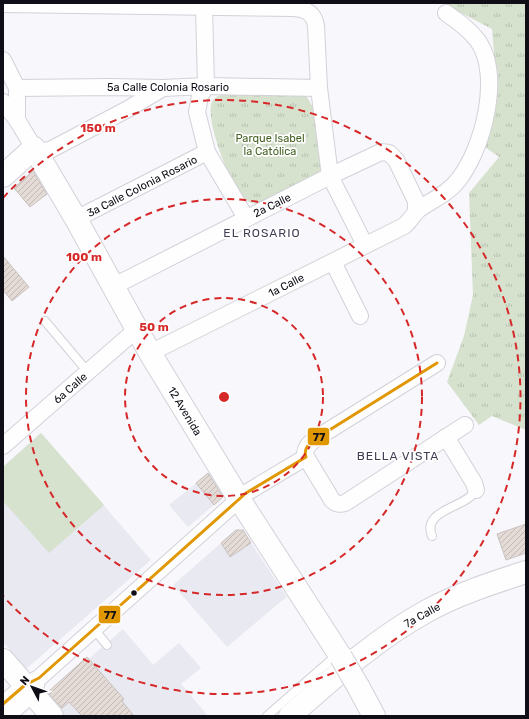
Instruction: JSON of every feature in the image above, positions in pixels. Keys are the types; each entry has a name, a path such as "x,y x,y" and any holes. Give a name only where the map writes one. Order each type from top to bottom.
{"street":[{"path":"3,4 294,8 305,10 313,15 316,26 319,88 330,176 365,245"},
{"path":"204,6 206,86 200,96 197,112 207,152 246,218"},
{"name":"1a Calle","path":"150,353 404,226 416,212 450,189 458,181 480,142 489,85 487,63 478,42 463,25 446,13"},
{"path":"3,60 17,88 17,120"},
{"name":"5a Calle Colonia Rosario","path":"17,88 163,88 206,86 319,88"},
{"path":"3,176 34,148 43,151 50,150 128,109 163,88"},
{"name":"12 Avenida","path":"3,102 17,120 76,219 150,353 239,499 315,619 340,655 342,686 374,716"},
{"name":"3a Calle Colonia Rosario","path":"76,219 207,152"},
{"name":"2a Calle","path":"114,286 246,218 381,152 389,153 396,160 416,201 416,212"},
{"path":"333,262 360,316"},
{"name":"6a Calle","path":"3,446 82,365 135,325"},
{"name":"6a Calle","path":"3,434 47,402 135,325"},
{"path":"437,363 315,439 307,448 305,452 306,457 332,500 338,504 341,504 345,503 465,425"},
{"path":"446,437 474,483 476,490"},
{"path":"7,716 22,694 93,628 239,499 252,488 306,457"},
{"name":"7a Calle","path":"342,686 384,639 428,610 469,592 526,572"},
{"name":"7a Calle","path":"342,686 368,665 429,624 472,603 526,585"},
{"path":"3,660 22,694 52,716"},
{"path":"290,716 342,686"},
{"path":"308,716 342,686"}],"lane":[{"path":"45,321 82,365"},
{"path":"432,536 430,526 437,515 467,500 476,490"},
{"path":"93,628 107,645"},
{"path":"267,716 340,655"}],"shaded area":[{"path":"41,433 151,560 26,669 3,642 3,467"},
{"path":"209,473 223,497 188,527 169,505"},
{"path":"221,543 230,557 251,543 287,597 227,647 173,585"},
{"path":"123,629 153,665 179,643 201,668 181,684 208,716 65,716 52,700 52,691"}],"green space":[{"path":"442,3 526,3 526,430 492,416 479,425 447,382 464,336 473,295 469,193 499,157 485,147 497,90 492,29"},
{"name":"Parque Isabel la Católica","path":"294,91 307,97 314,109 322,166 317,177 260,204 250,202 239,192 220,153 212,123 212,102 216,97 221,95"},
{"path":"41,433 104,505 49,553 3,501 3,467"}],"building":[{"path":"33,171 47,194 30,207 14,188"},
{"path":"3,256 29,287 12,301 3,290"},
{"path":"208,473 223,497 214,505 196,483"},
{"path":"526,524 526,553 506,560 497,534"},
{"path":"236,530 243,530 251,543 230,557 221,543"},
{"path":"87,657 124,699 122,701 134,716 82,716 69,702 62,708 49,694 49,691"}],"transit line":[{"name":"77","path":"3,704 25,685 39,678 246,493 306,457 306,449 315,439 437,363"}],"district":[{"name":"EL ROSARIO","path":"262,233"},
{"name":"BELLA VISTA","path":"398,456"}]}
